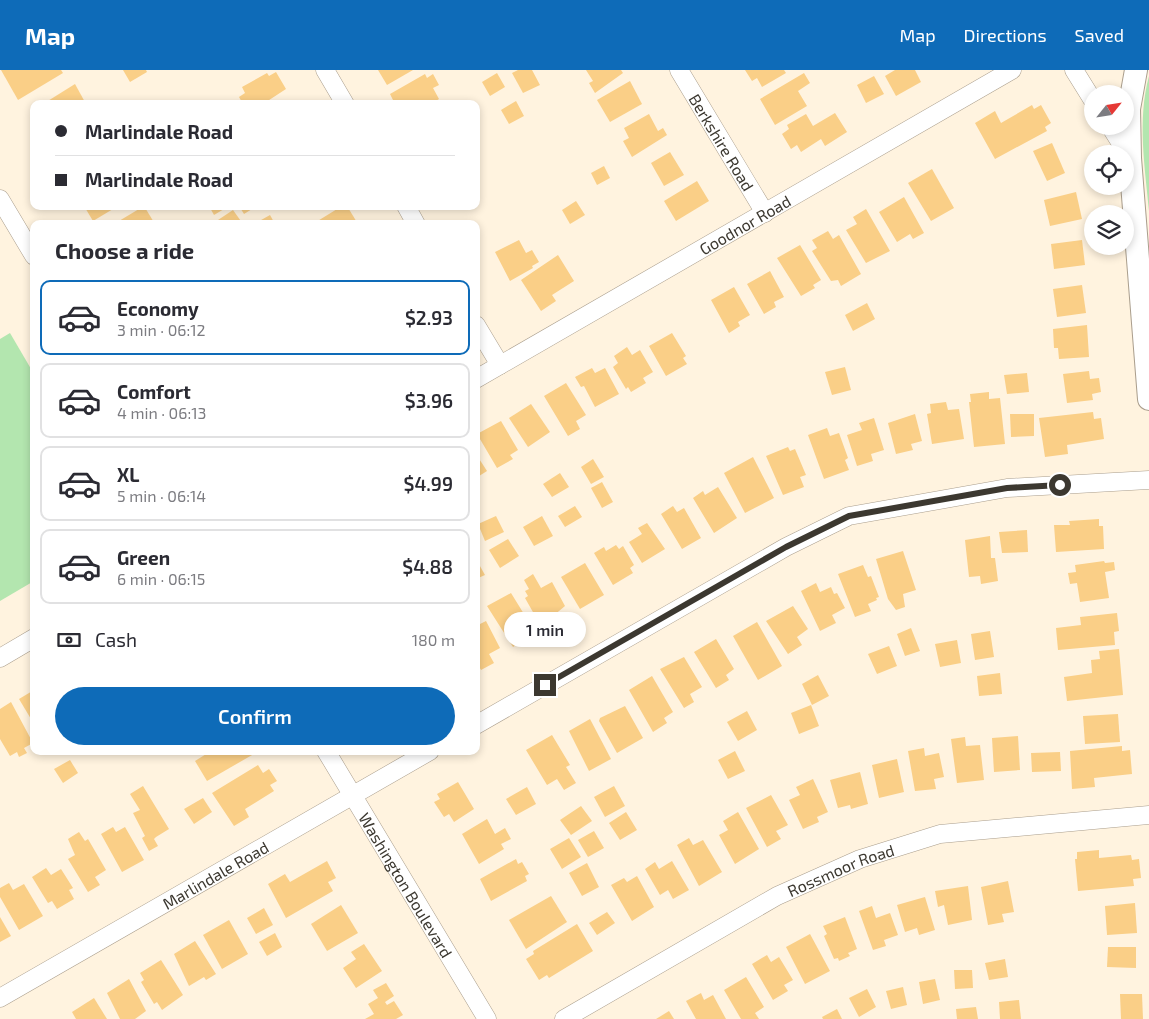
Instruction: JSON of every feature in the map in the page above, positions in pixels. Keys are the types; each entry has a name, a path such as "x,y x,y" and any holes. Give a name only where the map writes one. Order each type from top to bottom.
{"street":[{"path":"325,70 343,100"},
{"name":"Berkshire Road","path":"679,70 765,213"},
{"name":"Goodnor Road","path":"480,377 1012,70"},
{"path":"1074,70 1084,86"},
{"path":"1130,145 1130,109 1136,70"},
{"path":"1133,195 1149,399"},
{"path":"0,199 30,249"},
{"path":"480,331 500,365"},
{"path":"480,723 786,547 849,516 1007,488 1149,480"},
{"path":"0,658 30,640"},
{"name":"Washington Boulevard","path":"328,755 487,1019"},
{"name":"Marlindale Road","path":"0,998 423,755"},
{"name":"Rossmoor Road","path":"564,1019 777,896 860,859 940,834 1149,815"}],"green space":[{"path":"1149,76 1149,211 1144,161 1143,109"},
{"path":"10,333 30,367 30,583 0,601 0,339"}],"building":[{"path":"1,70 61,70 63,73 18,100"},
{"path":"123,70 146,70 147,72 130,82"},
{"path":"378,70 413,70 387,85"},
{"path":"518,70 532,70 540,85 523,93 512,73"},
{"path":"586,70 621,70 623,73 595,93 589,83 593,81"},
{"path":"745,70 784,70 786,73 762,87 757,78 752,81"},
{"path":"895,70 915,70 921,82 896,96 885,76"},
{"path":"276,72 286,89 269,100 241,100 239,97 245,93 242,87 267,73 269,76"},
{"path":"497,73 505,87 490,96 482,82"},
{"path":"804,73 810,83 798,91 807,106 775,125 760,99"},
{"path":"425,74 427,78 433,74 439,85 433,88 439,99 437,100 393,100 390,94"},
{"path":"874,76 884,94 866,103 857,85"},
{"path":"630,81 642,104 610,122 597,100"},
{"path":"75,84 84,100 49,100"},
{"path":"516,101 524,116 509,124 501,110"},
{"path":"1032,105 1034,109 1041,105 1051,123 1045,127 1047,131 995,159 975,123 995,111 1001,123"},
{"path":"835,113 847,132 825,146 821,139 801,152 797,145 791,149 782,134 789,129 787,125 806,114 813,126"},
{"path":"649,114 658,131 663,128 667,135 632,157 623,141 629,138 624,128"},
{"path":"1052,143 1065,173 1047,181 1033,151"},
{"path":"670,152 684,175 664,186 651,163"},
{"path":"604,166 610,178 597,185 591,173"},
{"path":"932,169 954,208 931,221 908,183"},
{"path":"697,181 709,201 676,221 664,201"},
{"path":"1076,192 1082,219 1050,226 1044,200"},
{"path":"904,197 924,233 913,239 910,234 897,242 879,212"},
{"path":"576,201 585,215 570,224 562,210"},
{"path":"866,209 890,251 866,263 846,230 857,224 853,217"},
{"path":"86,210 111,210 95,220 92,220"},
{"path":"137,210 146,210 153,220 121,220"},
{"path":"211,210 222,210 214,215"},
{"path":"233,210 240,220 218,220"},
{"path":"242,210 250,210 244,214"},
{"path":"336,210 349,210 356,220 319,220"},
{"path":"270,215 273,220 261,220"},
{"path":"828,231 833,239 839,235 861,274 841,286 838,280 831,281 812,251 817,248 812,240"},
{"path":"519,240 526,253 532,250 539,262 532,266 533,268 510,281 495,252"},
{"path":"1082,240 1085,265 1054,269 1051,244"},
{"path":"800,245 821,280 813,285 815,288 801,296 777,258"},
{"path":"558,255 574,281 552,295 556,301 541,311 521,280"},
{"path":"770,271 784,297 774,302 776,307 764,314 747,284"},
{"path":"1082,285 1086,313 1057,317 1053,289"},
{"path":"734,287 750,315 738,322 740,326 729,333 711,300"},
{"path":"867,303 875,319 853,331 845,315"},
{"path":"1087,325 1089,357 1059,359 1058,348 1054,348 1053,329"},
{"path":"672,333 686,356 683,358 687,364 666,376 649,346"},
{"path":"627,347 632,355 640,350 653,372 643,378 646,383 631,392 628,387 626,389 613,367 618,363 614,356"},
{"path":"845,367 851,390 832,395 825,372"},
{"path":"592,368 595,373 605,368 619,394 595,407 584,386 581,387 575,377"},
{"path":"1089,371 1090,379 1099,378 1101,392 1092,394 1093,400 1067,403 1063,374"},
{"path":"1027,373 1029,392 1007,394 1004,375"},
{"path":"566,383 586,415 576,421 580,429 568,436 544,396"},
{"path":"989,392 989,399 1000,398 1005,444 974,447 969,402 971,402 970,394"},
{"path":"946,402 948,410 959,409 964,439 932,444 927,414 931,413 930,404"},
{"path":"531,404 550,432 528,447 509,418"},
{"path":"1093,412 1094,419 1101,418 1104,439 1067,445 1068,454 1045,457 1039,418"},
{"path":"915,414 922,441 911,444 913,450 896,454 888,423"},
{"path":"1010,414 1034,414 1034,436 1011,437"},
{"path":"874,418 884,450 871,454 873,461 857,466 847,435 862,430 859,423"},
{"path":"501,421 518,450 510,455 513,459 497,468 480,439 480,432"},
{"path":"827,428 830,436 839,433 848,458 845,460 849,470 824,479 808,435"},
{"path":"788,447 790,451 795,449 806,475 800,477 804,487 783,495 766,456"},
{"path":"753,457 774,498 745,513 724,473"},
{"path":"593,459 604,477 591,484 581,467"},
{"path":"480,460 487,471 480,475"},
{"path":"560,473 569,487 552,497 543,484"},
{"path":"602,482 613,502 602,508 591,488"},
{"path":"718,487 737,518 714,533 693,498 703,491 705,495"},
{"path":"575,506 582,517 565,527 558,516"},
{"path":"673,506 677,512 684,508 701,538 682,549 661,514"},
{"path":"496,516 504,532 485,541 480,529 480,523"},
{"path":"542,516 553,536 534,546 523,527"},
{"path":"1099,519 1099,526 1103,526 1104,549 1056,552 1054,525 1070,525 1069,521"},
{"path":"647,523 665,549 642,563 629,542 642,534 638,528"},
{"path":"1027,530 1028,552 1002,553 999,532"},
{"path":"990,536 991,558 995,558 998,581 981,584 980,576 969,577 965,540"},
{"path":"508,539 519,556 500,568 489,550"},
{"path":"616,545 619,549 623,546 634,565 630,568 633,573 613,585 594,553 604,547 606,551"},
{"path":"903,551 916,590 903,594 905,607 896,610 888,599 876,559"},
{"path":"1104,561 1105,563 1114,562 1115,570 1105,572 1109,598 1080,602 1077,583 1070,584 1068,573 1076,572 1075,565"},
{"path":"585,563 604,595 580,609 561,577"},
{"path":"863,565 868,577 871,576 879,597 868,604 871,611 855,617 838,574"},
{"path":"480,566 485,575 480,577"},
{"path":"533,574 541,588 552,582 565,606 553,616 550,614 555,623 546,628 541,620 538,621 525,598 528,596 525,591 529,589 524,580"},
{"path":"816,583 820,592 831,587 834,594 837,593 845,608 832,615 836,623 820,631 801,591"},
{"path":"511,593 532,627 521,634 525,639 513,647 487,606"},
{"path":"793,606 808,629 797,637 802,645 788,654 766,621"},
{"path":"1117,613 1119,631 1114,632 1115,645 1058,650 1056,628 1081,625 1080,617"},
{"path":"486,621 500,648 489,654 494,663 481,670 480,668 480,624"},
{"path":"757,622 782,666 758,680 733,636"},
{"path":"911,628 920,651 905,656 897,634"},
{"path":"990,631 994,657 975,660 971,634"},
{"path":"716,639 734,669 726,675 729,680 716,688 694,652"},
{"path":"957,640 961,663 940,667 935,644"},
{"path":"889,646 897,666 877,674 868,654"},
{"path":"1119,649 1123,695 1067,701 1064,677 1092,673 1091,660 1100,659 1099,651"},
{"path":"684,657 702,687 690,694 694,702 684,708 660,669"},
{"path":"1000,673 1002,694 979,696 977,676"},
{"path":"818,675 829,696 812,705 802,684"},
{"path":"652,676 673,712 664,718 667,723 653,732 629,690"},
{"path":"30,692 30,717 19,699"},
{"path":"11,702 30,737 30,745 24,748 27,753 19,757 17,752 10,756 0,739 0,709"},
{"path":"811,705 819,726 799,734 791,713"},
{"path":"625,706 643,738 617,753 599,721 600,718"},
{"path":"747,711 757,730 738,741 727,722"},
{"path":"1118,714 1120,742 1085,744 1083,716"},
{"path":"590,719 611,759 589,771 569,731"},
{"path":"552,735 570,765 566,767 576,783 564,790 557,779 547,785 526,750"},
{"path":"1018,736 1020,770 994,772 992,738"},
{"path":"965,737 966,746 980,745 984,780 957,783 951,739"},
{"path":"1122,746 1122,751 1130,750 1132,774 1094,778 1095,787 1072,789 1070,751"},
{"path":"924,748 925,756 939,753 944,777 934,779 936,789 915,791 908,751"},
{"path":"735,751 745,771 728,779 718,760"},
{"path":"1060,752 1061,771 1032,772 1031,753"},
{"path":"205,755 252,755 207,781 195,761"},
{"path":"897,759 904,792 879,798 872,765"},
{"path":"70,760 78,773 63,783 54,769"},
{"path":"258,765 263,773 269,769 277,781 270,785 274,791 245,809 249,817 234,826 212,793"},
{"path":"860,772 868,804 851,809 850,805 838,808 830,780"},
{"path":"813,779 828,812 817,817 819,822 803,829 789,800 800,795 796,787"},
{"path":"458,782 474,809 454,822 449,814 444,817 434,802 440,799 437,794"},
{"path":"143,786 169,829 154,839 158,846 149,851 142,838 145,836 133,813 140,810 130,794"},
{"path":"614,786 625,806 605,817 594,797"},
{"path":"527,787 536,804 516,815 506,799"},
{"path":"771,795 788,825 776,831 781,839 767,847 746,808"},
{"path":"203,798 212,812 194,824 184,809"},
{"path":"581,806 592,821 571,835 560,820"},
{"path":"626,812 637,830 620,840 609,823"},
{"path":"738,812 759,849 735,864 719,835 728,830 723,821"},
{"path":"487,819 495,834 505,828 511,839 501,844 504,849 479,864 462,834"},
{"path":"113,827 116,832 125,827 144,860 122,872 101,834"},
{"path":"594,831 604,848 588,857 578,840"},
{"path":"79,832 85,841 88,839 106,870 95,877 100,885 88,892 68,859 75,855 68,839"},
{"path":"569,838 581,857 562,869 550,849"},
{"path":"689,838 693,845 703,840 722,872 699,886 677,845"},
{"path":"1099,850 1099,858 1131,855 1132,860 1139,859 1141,878 1133,879 1134,886 1078,891 1075,859 1077,859 1077,852"},
{"path":"516,859 518,864 522,862 529,874 525,876 527,881 491,901 480,879"},
{"path":"327,861 336,878 328,882 333,891 286,918 268,884 285,874 290,882"},
{"path":"672,861 689,890 673,899 668,890 660,895 645,869 655,862 659,869"},
{"path":"587,863 599,887 582,896 569,873"},
{"path":"46,868 51,875 61,869 73,888 69,890 74,899 57,909 52,901 48,903 32,877"},
{"path":"637,876 654,907 632,921 611,885 624,878 627,882"},
{"path":"1008,881 1014,912 1002,914 1004,922 988,925 981,887"},
{"path":"9,883 13,890 24,884 43,916 19,930 0,897 0,888"},
{"path":"968,886 972,920 948,925 944,905 938,907 935,891"},
{"path":"551,896 567,922 526,949 509,920"},
{"path":"925,897 935,930 919,935 917,928 905,932 897,905"},
{"path":"1135,903 1137,933 1107,935 1105,906"},
{"path":"341,905 358,933 327,951 311,924"},
{"path":"872,906 876,918 890,913 898,935 884,940 886,946 873,950 859,911"},
{"path":"264,908 273,925 256,934 247,918"},
{"path":"607,912 615,923 597,935 589,923"},
{"path":"0,917 11,936 0,942"},
{"path":"845,917 857,949 848,953 850,956 839,961 838,958 834,959 824,936 827,934 823,926"},
{"path":"229,920 248,954 222,969 203,935"},
{"path":"577,924 593,951 549,978 547,975 539,980 526,959 534,954 533,951"},
{"path":"275,933 282,947 267,956 259,942"},
{"path":"810,934 830,971 805,984 786,947"},
{"path":"195,941 216,974 206,980 204,977 189,986 174,954"},
{"path":"364,944 382,971 356,988 343,968 356,959 351,952"},
{"path":"1108,947 1136,947 1136,968 1107,967"},
{"path":"767,955 771,962 779,957 793,980 784,985 788,991 773,1000 752,964"},
{"path":"1005,959 1008,977 989,980 985,963"},
{"path":"161,960 183,995 162,1010 157,1002 154,1004 141,982 144,980 140,973"},
{"path":"954,970 972,970 973,988 955,989"},
{"path":"746,977 764,1007 755,1013 759,1019 741,1019 724,990"},
{"path":"129,979 146,1011 135,1019 120,1019 107,993"},
{"path":"935,979 940,1000 923,1004 919,982"},
{"path":"386,983 394,996 385,1002 387,1005 394,1001 403,1015 396,1019 365,1019 374,1014 368,1004 378,998 373,990"},
{"path":"903,987 907,1005 891,1009 886,991"},
{"path":"867,989 876,1007 859,1017 849,998"},
{"path":"701,993 704,1000 713,995 726,1019 696,1019 686,1001"},
{"path":"1120,994 1142,994 1143,1019 1121,1019"},
{"path":"94,998 107,1019 76,1019 72,1012"},
{"path":"1019,1000 1021,1019 1000,1019 999,1002"},
{"path":"976,1007 978,1019 957,1019 956,1009"},
{"path":"837,1009 842,1019 823,1019 822,1017"},
{"path":"669,1011 674,1019 656,1019"}],"route":[{"path":"545,685 786,547 849,516 1007,488 1060,485"}]}
